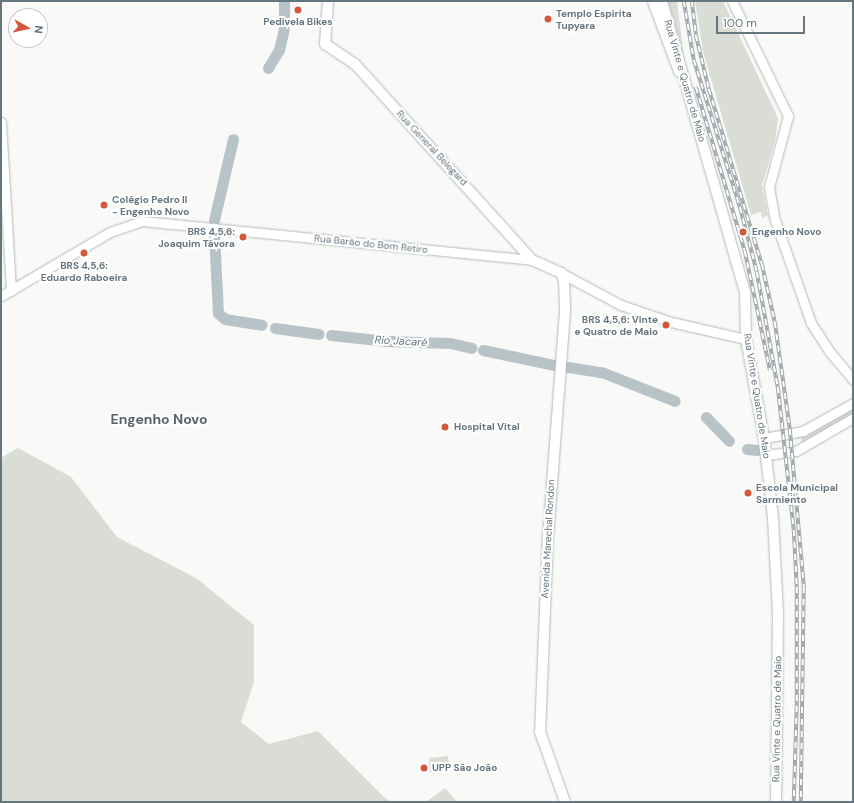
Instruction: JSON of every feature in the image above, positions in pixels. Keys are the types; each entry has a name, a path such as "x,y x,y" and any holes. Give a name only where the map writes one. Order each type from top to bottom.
{"main road":[{"name":"Rua General Belegard","path":"328,1 325,44 355,64 532,260"},
{"path":"652,1 666,45 691,104"},
{"name":"Rua Vinte e Quatro de Maio","path":"662,1 745,292 746,339 767,455 778,600 776,802"},
{"path":"732,1 788,116 769,187 775,220 811,323 829,351 853,380"},
{"path":"1,122 11,291"},
{"name":"Rua Barão do Bom Retiro","path":"1,296 110,232 142,221 532,260 561,273 621,305 671,322 746,339"},
{"name":"Avenida Marechal Rondon","path":"561,273 566,293 548,535 540,732 564,802"},
{"path":"764,438 803,431 853,403"},
{"path":"767,455 796,450 853,418"}],"shaded area":[{"path":"667,1 677,1 684,57 674,24"},
{"path":"695,1 723,1 778,118 775,142 762,185 768,215 762,218 761,212 751,215 703,52"},
{"path":"853,408 853,414 802,444 801,438 794,439"},
{"path":"18,448 71,477 117,537 196,578 254,625 254,682 241,722 269,744 318,731 386,799 394,802 1,802 1,458"},
{"path":"448,756 450,770 430,772 429,758"},
{"path":"445,788 457,802 426,802"}],"waterway":[{"name":"Rio Jacaré","path":"284,1 284,16"},
{"name":"Rio Jacaré","path":"268,68 279,50 284,29"},
{"name":"Rio Jacaré","path":"214,220 233,139"},
{"name":"Rio Jacaré","path":"214,234 218,313 225,319 262,325"},
{"name":"Rio Jacaré","path":"275,328 319,334"},
{"name":"Rio Jacaré","path":"331,335 387,341 450,343 471,348"},
{"name":"Rio Jacaré","path":"483,350 554,365"},
{"name":"Rio Jacaré","path":"568,367 604,373 675,401"},
{"name":"Rio Jacaré","path":"706,417 729,441"},
{"name":"Rio Jacaré","path":"747,449 757,450"}],"railway":[{"path":"684,1 694,60 740,207 757,272 778,387 794,530 797,587 797,706 794,802"},
{"path":"692,1 696,35 709,89 762,264 775,322 790,429 804,587 801,802"},
{"path":"696,87 745,251 770,370"}],"place":[{"name":"Pedivela Bikes","path":"298,10"},
{"name":"Templo Espirita Tupyara","path":"548,19"},
{"name":"Colégio Pedro II - Engenho Novo","path":"104,205"},
{"name":"Engenho Novo","path":"743,232"},
{"name":"BRS 4,5,6: Joaquim Távora","path":"243,237"},
{"name":"BRS 4,5,6: Eduardo Raboeira","path":"84,253"},
{"name":"BRS 4,5,6: Vinte e Quatro de Maio","path":"666,325"},
{"name":"Hospital Vital","path":"445,427"},
{"name":"Escola Municipal Sarmiento","path":"748,493"},
{"name":"UPP São João","path":"424,768"}],"district":[{"name":"Engenho Novo","path":"159,419"}]}
